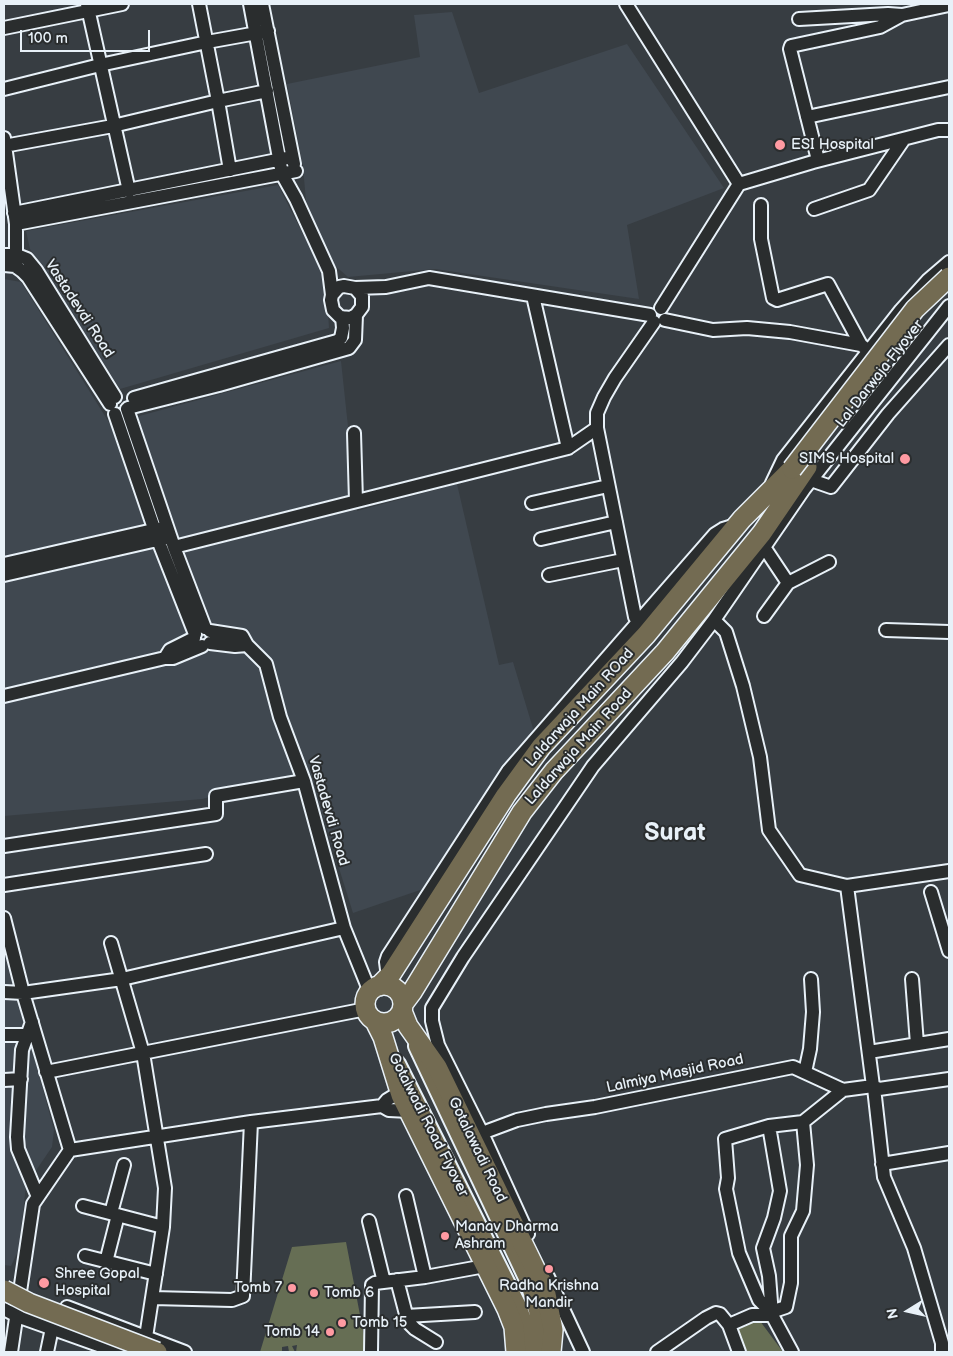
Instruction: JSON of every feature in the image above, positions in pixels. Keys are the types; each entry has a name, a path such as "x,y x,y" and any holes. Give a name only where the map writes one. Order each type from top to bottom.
{"highway":[{"name":"Lal Darwaja Flyover","path":"766,539 803,472 915,309 947,270"},
{"name":"Lal Darwaja Flyover","path":"766,494 803,472 920,322 948,303"},
{"name":"Laldarwaja Main ROad","path":"377,1004 506,795 541,747 642,629 766,494"},
{"name":"Laldarwaja Main Road","path":"405,1014 412,992 522,812 554,771 665,652 766,539"},
{"name":"Gotalawadi Road","path":"377,1004 385,985 396,989 402,998 405,1014 437,1067 545,1289 553,1330 551,1352"},
{"path":"377,1004 382,1023 394,1021 405,1014"},
{"path":"377,1004 409,1111 507,1309 514,1327 516,1352"},
{"path":"9,1293 26,1309 146,1347"}],"main road":[{"name":"Gotalwadi Road Flyover","path":"405,1014 428,1072 528,1280 538,1314 540,1331 538,1352"},
{"name":"Gotalwadi Road Flyover","path":"402,1085 518,1306 524,1322 526,1352"}],"street":[{"path":"4,28 88,8 122,4"},
{"path":"199,4 230,170"},
{"path":"250,4 262,32 296,171 296,199"},
{"path":"262,4 262,32 267,92 282,174 296,199 329,271 333,310 342,317 351,318 360,311 362,296 329,271"},
{"path":"626,4 739,184"},
{"path":"799,19 888,14 902,15 949,5"},
{"path":"88,8 129,191"},
{"path":"818,160 790,49 791,46 880,27 902,15"},
{"path":"4,89 100,65 262,32"},
{"path":"807,117 949,87"},
{"path":"12,262 15,219 4,143 113,126 218,101 267,92"},
{"path":"642,629 635,617 597,428 597,413 615,378 658,316 739,184 818,160 938,130 949,130"},
{"path":"814,209 869,190 904,139"},
{"path":"15,219 129,191 292,157"},
{"path":"15,219 296,171"},
{"path":"761,205 761,239 773,298 777,300 828,284 865,348"},
{"path":"4,255 12,262"},
{"name":"Vastadevdi Road","path":"12,262 27,258 120,405 171,537 203,637"},
{"path":"766,494 783,460 865,348 921,288 947,270"},
{"path":"332,295 335,290 350,287 386,287 429,278 658,316 713,330 747,328 790,332 865,348"},
{"path":"362,304 386,287"},
{"path":"921,288 926,301 937,308 948,303"},
{"path":"533,296 568,448"},
{"path":"120,405 345,350 352,345 354,340 356,315"},
{"path":"120,405 337,341 341,338 343,328 342,317"},
{"path":"803,472 831,487 888,414 949,344"},
{"name":"Vastadevdi Road","path":"120,405 156,535 203,637"},
{"path":"4,564 156,535 171,537 356,501 568,448 597,428"},
{"path":"354,433 356,501"},
{"path":"532,503 608,486"},
{"path":"541,539 616,522"},
{"path":"4,575 156,535"},
{"path":"766,539 788,583"},
{"path":"583,1352 482,1133 438,1044 432,1021 432,1008 463,957 593,766 682,662 714,620 766,539"},
{"path":"549,575 623,560"},
{"path":"764,616 788,583 829,562"},
{"path":"714,620 726,632 743,686 760,757 769,830 800,875 847,886 949,871"},
{"path":"886,630 949,632"},
{"name":"Vastadevdi Road","path":"203,637 242,636 247,645 266,664 280,717 304,781 344,928 377,1004"},
{"path":"4,696 165,658 174,658 203,637"},
{"path":"665,652 682,662"},
{"path":"4,846 216,814 216,796 304,781"},
{"path":"4,885 206,854"},
{"path":"847,886 884,1177 914,1248 942,1343 942,1352"},
{"path":"931,892 949,951"},
{"path":"4,918 23,993 70,1150"},
{"path":"4,992 23,993 122,979 344,928"},
{"path":"111,943 143,1053 165,1188 163,1227 146,1347 185,1352"},
{"path":"805,1072 810,1049 813,1012 811,979"},
{"path":"912,979 917,1044"},
{"path":"46,1072 377,1004"},
{"path":"32,1022 22,1050 18,1149 38,1197"},
{"path":"4,1035 27,1035"},
{"path":"869,1052 949,1039"},
{"name":"Lalmiya Masjid Road","path":"482,1133 517,1120 648,1097 793,1067 843,1090"},
{"path":"4,1080 21,1079"},
{"path":"792,1352 771,1314 759,1300 738,1253 726,1189 728,1178 725,1139 769,1126 803,1122 843,1090 874,1087 879,1089 949,1079"},
{"path":"382,1106 402,1085"},
{"path":"9,1293 34,1204 70,1150 251,1122 382,1106 389,1110 409,1111"},
{"path":"153,1298 232,1300 242,1296 251,1122"},
{"path":"729,1325 752,1315 771,1314 786,1307 791,1283 791,1236 803,1211 807,1165 803,1122"},
{"path":"769,1126 780,1191 774,1218 763,1248 770,1276 771,1314"},
{"path":"882,1164 949,1153"},
{"path":"106,1262 124,1165"},
{"path":"406,1196 425,1277"},
{"path":"83,1206 163,1227"},
{"path":"369,1221 384,1282"},
{"path":"85,1256 156,1274"},
{"path":"371,1352 372,1285 485,1266"},
{"path":"397,1280 406,1316 411,1326 436,1342"},
{"path":"4,1283 17,1316 12,1352"},
{"path":"4,1309 17,1316 52,1328 86,1347 118,1352"},
{"path":"406,1316 475,1312"},
{"path":"657,1352 716,1313 720,1314 729,1325 735,1350"},
{"path":"939,1334 949,1324"},
{"path":"46,1352 52,1328"}],"shaded area":[{"path":"452,12 479,93 627,44 724,188 627,225 639,299 435,269 348,277 333,264 306,201 303,167 287,84 420,57 414,15"},
{"path":"278,185 326,279 329,328 120,389 30,249 26,231"},
{"path":"4,279 21,282 110,424 341,361 357,511 457,484 499,665 513,662 535,735 426,888 353,913 309,772 202,799 4,816"},
{"path":"4,947 54,1130 52,1147 26,1185 19,1249 11,1266 4,1265"}],"green space":[{"path":"346,1242 365,1341 365,1352 296,1352 297,1345 292,1346 295,1352 289,1352 288,1346 282,1347 282,1352 260,1352 292,1247"},
{"path":"757,1317 783,1352 741,1352 732,1326"}],"place":[{"name":"ESI Hospital","path":"780,145"},
{"name":"SIMS Hospital","path":"905,459"},
{"name":"Manav Dharma Ashram","path":"445,1236"},
{"name":"Radha Krishna Mandir","path":"549,1269"},
{"name":"Shree Gopal Hospital","path":"44,1283"},
{"name":"Tomb 7","path":"292,1288"},
{"name":"Tomb 6","path":"314,1293"},
{"name":"Tomb 15","path":"342,1323"},
{"name":"Tomb 14","path":"330,1332"}],"district":[{"name":"Surat","path":"675,834"}]}
